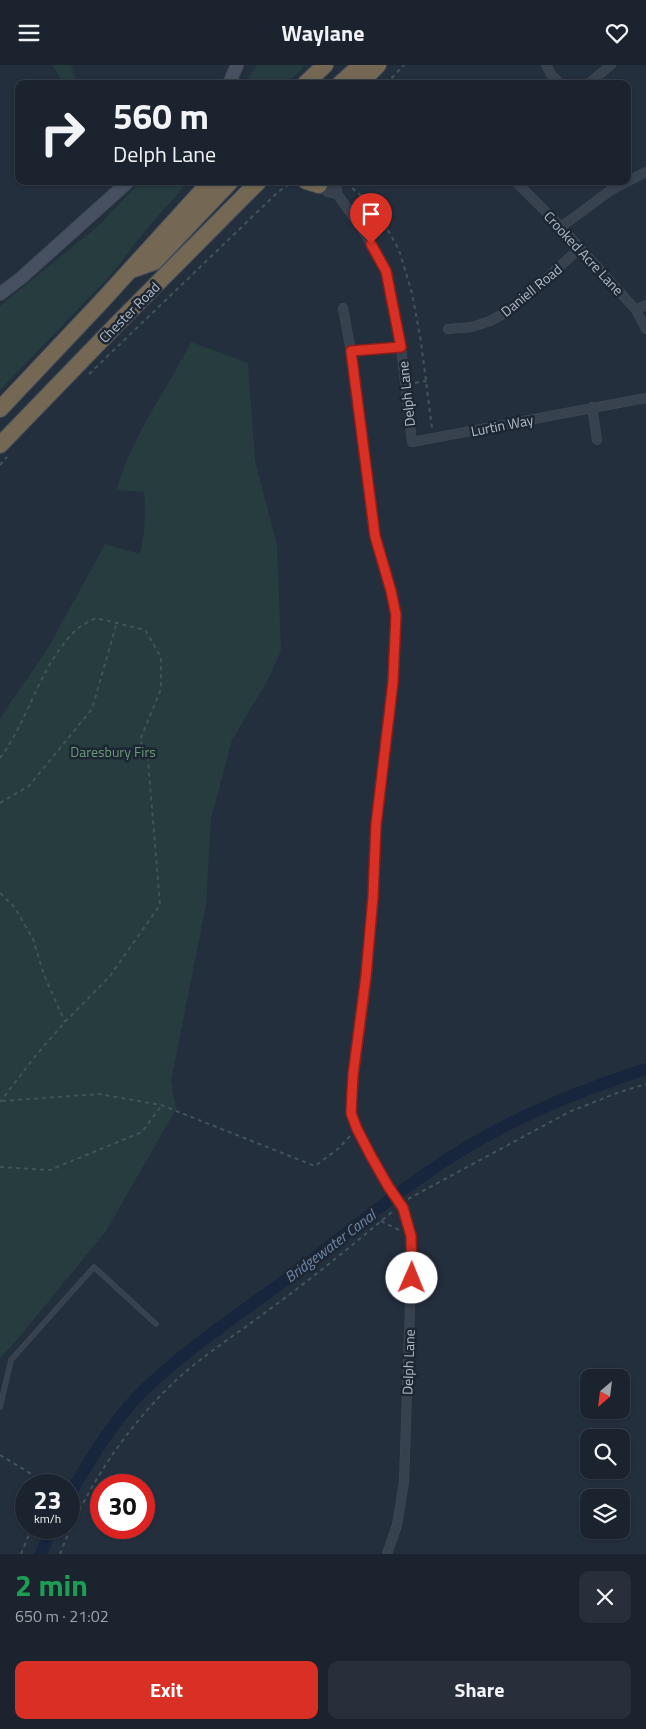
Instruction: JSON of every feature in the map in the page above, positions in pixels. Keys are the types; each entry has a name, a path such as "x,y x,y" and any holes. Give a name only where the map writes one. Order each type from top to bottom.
{"highway":[{"path":"309,80 325,65"},
{"path":"344,80 361,65"},
{"path":"363,80 378,65"},
{"name":"Chester Road","path":"0,409 207,185"},
{"path":"129,271 154,262 227,185"},
{"name":"Chester Road","path":"6,448 117,324 256,185"}],"street":[{"path":"231,80 237,65"},
{"path":"546,65 556,80"},
{"path":"593,80 611,65"},
{"path":"631,180 646,173"},
{"path":"0,294 22,278 125,185"},
{"name":"Delph Lane","path":"318,185 328,192 337,194"},
{"name":"Delph Lane","path":"336,185 337,194 363,230 386,271 401,347 412,442"},
{"name":"Crooked Acre Lane","path":"520,185 561,227 636,310 646,329"},
{"path":"561,227 610,190 621,185"},
{"name":"Daniell Road","path":"448,329 472,327 490,321 505,313 580,248"},
{"path":"636,310 646,305"},
{"name":"Delph Lane","path":"343,308 351,351 375,536 396,615 393,682 376,825 373,897 351,1113 357,1129 401,1207 411,1236 412,1278 404,1482 397,1525 387,1554"},
{"name":"Delph Lane","path":"351,351 401,347"},
{"name":"Lurtin Way","path":"412,442 646,398"},
{"path":"592,407 597,440"}],"lane":[{"path":"0,1407 12,1360 94,1267 156,1324"}],"path":[{"path":"390,80 404,65"},
{"path":"87,376 279,191 302,185"},
{"path":"350,185 375,207 399,250 412,293 421,342 433,438"},
{"path":"0,465 6,448"},
{"path":"0,758 12,743 51,661 77,629 96,618 145,630 160,657 162,689 140,740 148,760 160,905 110,976 37,1054 1,1102"},
{"path":"0,803 29,786 92,709 117,623"},
{"path":"0,893 16,907 33,939 44,975 65,1022"},
{"path":"60,1554 71,1525 115,1451 154,1403 184,1374 276,1305 401,1207 410,1197 425,1191 568,1113 617,1093 646,1084"},
{"path":"1,1102 99,1094 161,1105 315,1166 339,1148 357,1129"},
{"path":"0,1167 50,1171 142,1132 161,1105"},
{"path":"381,1221 411,1236"},
{"path":"0,1455 31,1474"},
{"path":"21,1554 27,1539"}],"green space":[{"path":"53,65 71,65 76,80 61,80"},
{"path":"257,65 306,65 290,80 248,80"},
{"path":"137,185 185,185 150,225 109,277 0,390 0,306 99,225"},
{"name":"Daresbury Firs","path":"191,342 248,363 255,461 277,545 281,650 269,678 232,740 211,819 206,905 171,1081 176,1109 106,1231 12,1346 0,1358 0,718 48,648 105,544 140,554 145,523 144,492 116,490 128,457 140,433"}],"waterway":[{"name":"Bridgewater Canal","path":"80,1478 112,1428 132,1403 179,1359 412,1183 486,1136 525,1116 605,1083 646,1069"},
{"name":"Bridgewater Canal","path":"41,1554 47,1539"}],"route":[{"path":"371,244 386,271 401,347 351,351 375,536 396,615 393,682 376,825 373,897 366,976 353,1075 351,1113 371,1156 403,1208 411,1236 412,1278"}]}
